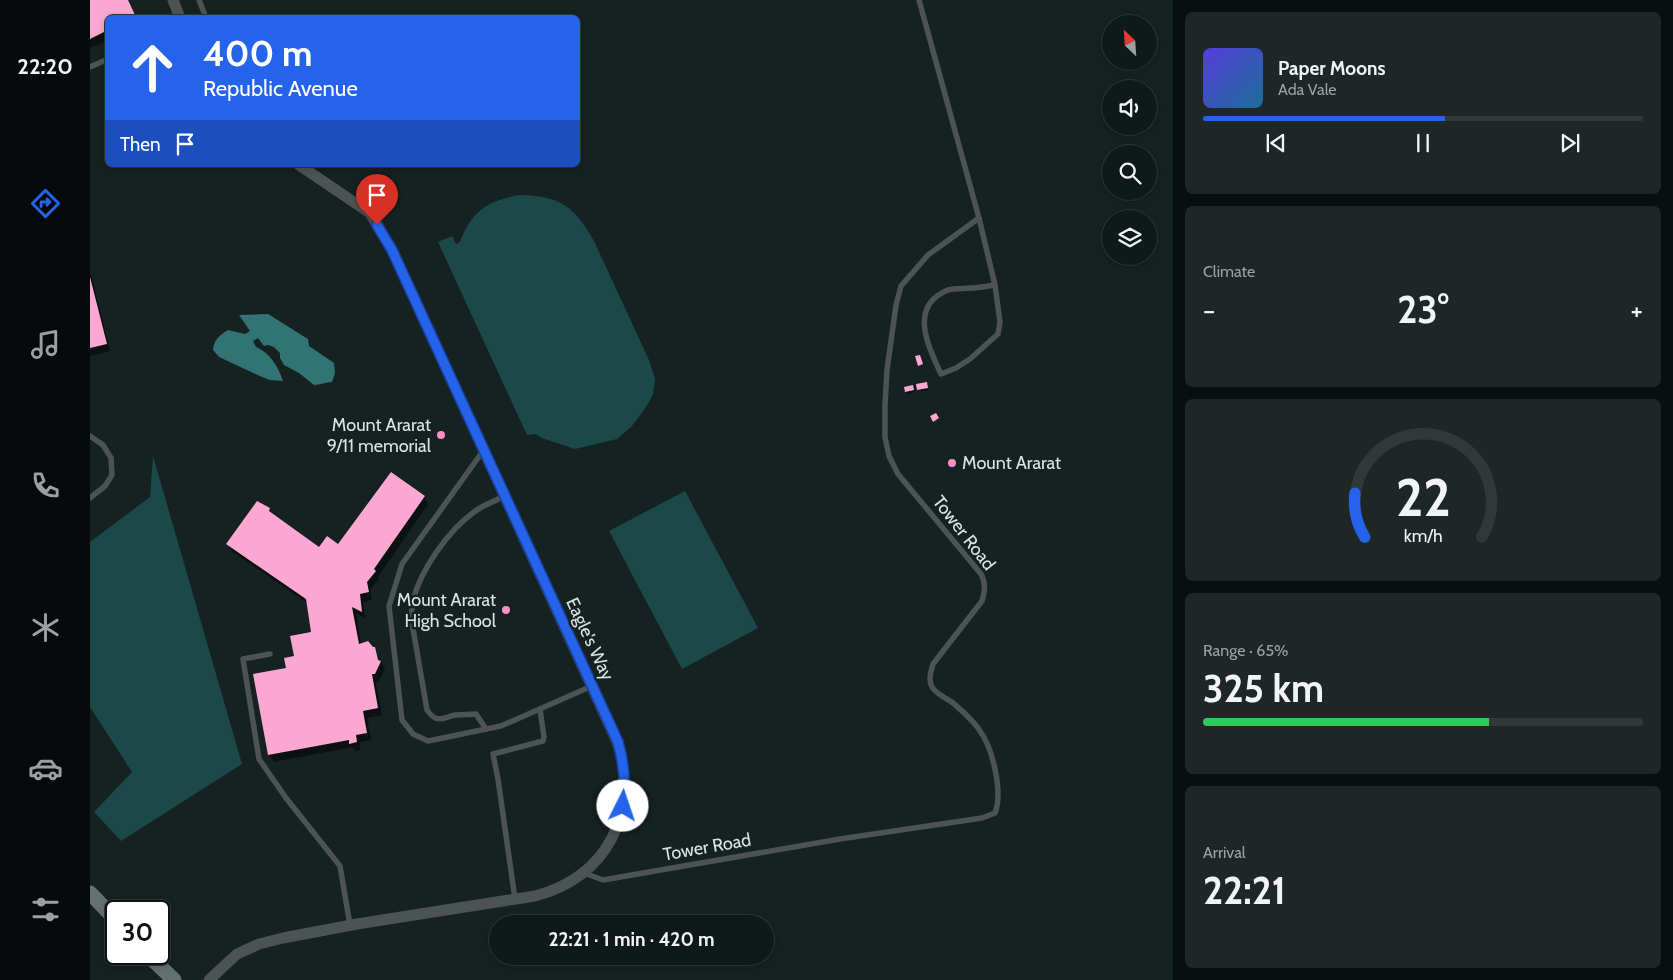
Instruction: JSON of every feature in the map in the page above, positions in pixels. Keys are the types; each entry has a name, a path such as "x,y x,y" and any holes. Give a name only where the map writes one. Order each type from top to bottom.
{"main road":[{"path":"93,902 105,911"},
{"path":"159,965 174,980"}],"street":[{"path":"173,0 179,15"},
{"name":"Eagle's Way","path":"209,980 228,962 248,949 283,938 350,925 535,896 565,886 597,861 611,840 619,823 625,790 623,759 618,742 392,250 370,213 302,167"}],"lane":[{"path":"199,0 205,15"},
{"path":"919,0 979,218 995,285 1000,314 998,334 970,359 956,368 941,374 925,335 923,321 929,308 936,297 950,289 995,285"},
{"path":"90,67 105,60"},
{"name":"Tower Road","path":"584,873 603,880 982,818 995,813 998,806 994,768 990,752 980,730 952,702 932,689 930,684 933,664 982,601 985,589 984,581 981,574 898,474 890,456 885,437 887,370 896,305 901,286 928,255 979,218"},
{"path":"90,436 103,445 111,458 112,474 105,486 90,498"},
{"path":"483,451 402,564 389,606 402,720 413,734 428,741 501,726 592,686"},
{"path":"486,729 476,714 457,714 439,720 432,717 427,710 411,616 413,601 420,582 440,548 475,511 505,496"},
{"path":"270,654 243,659 259,759 281,791 340,866 350,925"},
{"path":"515,899 493,754 543,741 540,709"}],"shaded area":[{"path":"520,195 556,201 572,211 580,219 594,241 649,360 655,379 653,394 631,427 617,439 575,449 535,434 527,435 438,242 452,236 456,244 460,242 470,222 482,209 499,200"},
{"path":"268,314 308,339 309,346 334,363 335,373 332,382 314,385 299,373 284,365 280,358 280,353 274,347 264,346 258,338 253,341 256,347 273,361 283,381 262,377 219,357 213,350 218,338 228,330 245,334 250,331 239,315"},
{"path":"153,456 242,764 121,841 94,812 132,772 90,707 90,542 150,497"},
{"path":"685,491 758,628 682,669 609,531"}],"building":[{"path":"90,0 128,0 135,15 105,15 105,32 90,39"},
{"path":"90,277 107,344 90,348"},
{"path":"920,355 923,364 918,366 915,356"},
{"path":"927,382 928,388 917,390 916,384"},
{"path":"913,385 914,390 905,392 904,387"},
{"path":"936,413 939,418 933,422 930,416"},
{"name":"Mount Ararat High School","path":"391,472 425,496 374,569 376,571 367,582 369,592 360,594 362,612 352,607 359,644 368,641 375,647 378,660 381,661 375,674 372,674 378,708 363,711 367,733 356,735 357,742 349,744 349,740 268,755 253,674 286,668 284,658 294,656 290,636 311,632 306,599 226,544 257,501 270,508 269,511 319,547 327,536 338,544"}],"place":[{"name":"Mount Ararat 9/11 memorial","path":"441,435"},
{"name":"Mount Ararat","path":"952,463"},
{"name":"Mount Ararat High School","path":"506,610"}],"route":[{"path":"377,225 392,250 618,742 623,759 625,790 623,806"}]}
